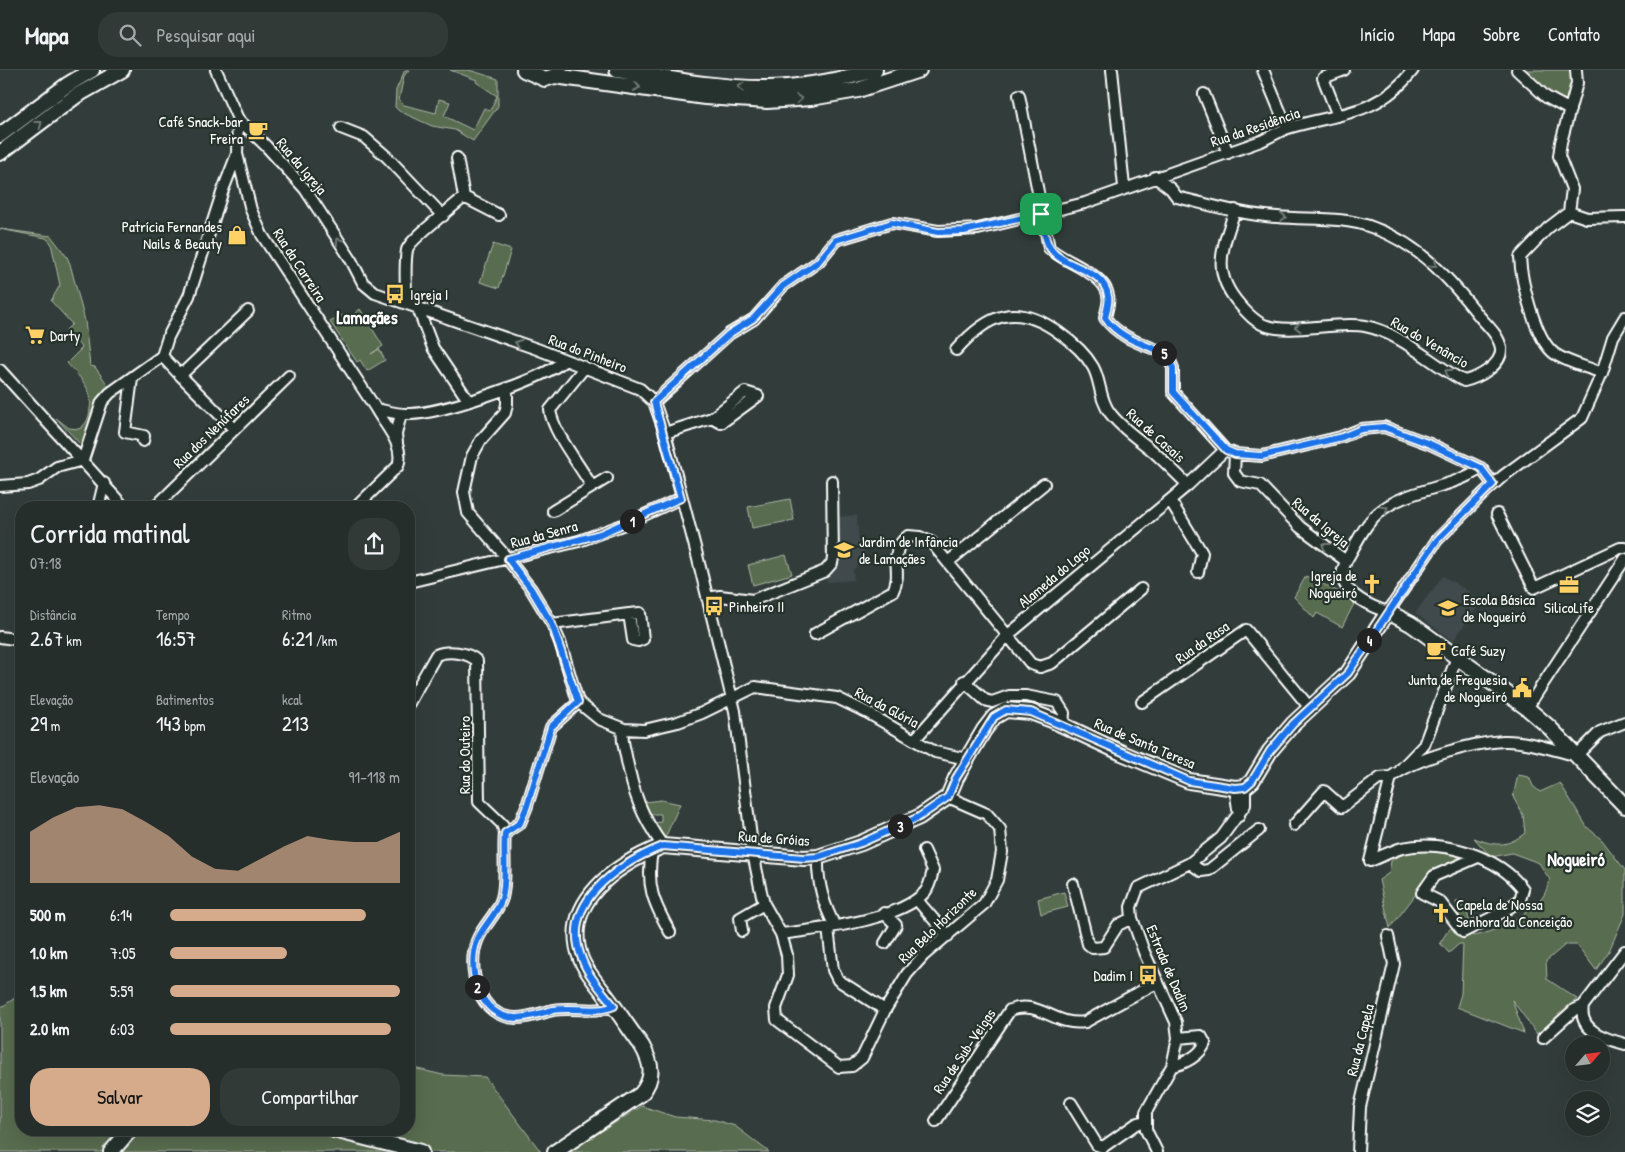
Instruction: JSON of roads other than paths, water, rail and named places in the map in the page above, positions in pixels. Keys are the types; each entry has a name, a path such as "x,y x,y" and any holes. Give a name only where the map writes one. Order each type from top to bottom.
{"street":[{"path":"0,136 68,85 92,70"},
{"path":"0,153 76,96 122,70"},
{"name":"Rua da Igreja","path":"216,70 238,119 266,146 305,189 350,258 363,283"},
{"path":"616,70 720,85 770,88 822,83 875,70"},
{"path":"528,71 539,78 558,73 705,97 767,101 811,98 858,90 919,70"},
{"path":"1112,70 1124,188"},
{"path":"1263,70 1287,128"},
{"path":"1338,116 1323,78 1344,70"},
{"name":"Rua da Residência","path":"654,402 729,334 754,318 783,286 818,262 836,240 892,223 938,232 964,231 1085,203 1175,170 1261,142 1287,128 1361,109 1390,96 1413,70"},
{"path":"1517,70 1546,97 1570,110"},
{"path":"1576,70 1577,83 1560,142 1559,156 1572,189 1569,212 1548,228 1520,257 1521,273 1532,314 1553,352 1602,373"},
{"path":"1204,94 1228,153"},
{"path":"1019,95 1049,248 1058,256 1084,269 1104,284 1109,296 1105,318 1112,328 1121,336 1167,354 1173,368 1173,392 1230,452 1262,456 1342,437 1361,429 1384,427 1430,444 1481,468 1493,484"},
{"path":"83,460 102,402 110,393 162,356 168,337 189,296 223,190 237,154 238,119"},
{"path":"341,128 364,137 370,142 413,183 443,216"},
{"name":"Rua da Carreira","path":"237,154 251,210 262,235 397,443"},
{"path":"457,158 464,197"},
{"path":"1171,189 1175,170"},
{"name":"Rua do Venâncio","path":"1155,177 1171,189 1177,197 1276,217 1349,221 1395,236 1420,252 1460,291 1497,337 1501,350 1496,362 1475,379 1464,381 1382,331 1364,326 1267,326 1251,317 1230,291 1222,277 1220,262 1235,210"},
{"path":"405,302 407,248 415,237 464,197"},
{"path":"464,197 499,215"},
{"path":"1569,212 1587,218 1625,216"},
{"name":"Rua do Pinheiro","path":"363,283 375,293 417,306 640,389 654,402"},
{"path":"417,306 433,348 468,400"},
{"path":"177,372 184,372 248,311"},
{"name":"Rua de Casais","path":"956,350 979,328 1006,314 1024,315 1051,327 1074,344 1090,362 1098,376 1103,401 1114,418 1188,485"},
{"path":"1240,788 1252,781 1270,751 1310,708 1348,673 1437,540 1493,484 1582,418 1602,373 1613,337 1625,317"},
{"path":"162,356 234,429"},
{"path":"376,409 401,414 425,412 535,378 564,361"},
{"path":"584,368 550,410 551,419 557,431 592,487"},
{"path":"0,370 119,501"},
{"name":"Rua dos Nenúfares","path":"161,501 290,376"},
{"path":"132,378 125,432 144,436 143,441"},
{"path":"507,388 505,414 481,440 472,456 464,492 468,513 531,589 552,624 578,702 599,719 623,729 621,742 636,799 657,848 649,876 650,891 654,904 670,932"},
{"path":"654,402 665,433 681,498"},
{"path":"362,501 398,466 400,459 396,434 401,414"},
{"path":"665,433 712,418"},
{"name":"Rua da Igreja","path":"1230,452 1234,473 1240,481 1260,485 1300,526 1346,561 1342,575 1345,584 1372,608 1388,612"},
{"name":"Alameda do Lago","path":"915,739 964,681 1008,635 1230,452"},
{"path":"0,486 28,484 39,480 57,467 83,460"},
{"path":"1346,561 1376,515 1388,505 1462,479 1481,468"},
{"path":"553,511 607,478"},
{"path":"707,598 720,596 753,600 830,568 833,558 832,481"},
{"path":"100,501 104,484"},
{"path":"948,562 1044,484"},
{"name":"Rua da Senra","path":"415,581 508,559 600,534 681,498"},
{"name":"Rua Belo Horizonte","path":"681,498 732,698 746,785 753,853 764,904 781,934 787,955 788,975 776,1008 777,1020 840,1067 852,1066 862,1058 885,1010 907,974 923,956 984,904 997,880 1002,852 1000,829 987,814 948,797"},
{"path":"1170,500 1202,553 1198,572"},
{"path":"1497,514 1534,588 1620,548 1625,548"},
{"path":"815,634 893,591 898,580 896,562 898,549 900,542 908,536 920,537 931,542 1031,664 1040,667 1052,663 1141,589"},
{"path":"1527,708 1625,559"},
{"path":"1388,612 1411,624 1527,708 1625,806"},
{"path":"552,624 629,614"},
{"name":"Rua da Rasa","path":"1142,702 1246,630 1310,708"},
{"path":"0,637 15,639"},
{"name":"Rua do Outeiro","path":"415,693 436,656 445,652 472,656 478,661 478,802 502,824 505,833"},
{"path":"1400,770 1404,763 1424,745 1457,657"},
{"path":"964,681 985,700 992,702 1009,696 1026,696 1057,702 1064,713 1063,724"},
{"name":"Rua da Glória","path":"623,729 644,730 678,722 755,687 837,698 915,739 935,752 967,759"},
{"path":"578,702 551,727 520,823 505,833 502,898 496,912 477,941 473,966 475,982 483,1000 492,1009 504,1016 515,1018 565,1009 608,1009 614,1006"},
{"name":"Rua de Gróias","path":"657,848 818,857 898,828 919,817 948,797 967,759 989,724 994,717 1006,710 1031,712 1063,724"},
{"path":"1576,756 1600,732 1625,722"},
{"name":"Rua de Santa Teresa","path":"1063,724 1122,753 1189,781 1240,788"},
{"path":"1294,825 1324,790 1342,807 1380,778 1391,777 1400,770 1445,752 1504,741 1576,756"},
{"path":"1391,777 1370,861 1402,848 1442,846 1467,851 1512,875 1523,889 1520,900 1503,912 1463,932 1440,902 1422,893 1434,876 1478,857"},
{"name":"Estrada de Dadim","path":"1145,1121 1146,1112 1172,1066 1178,1038 1176,1022 1132,918 1131,906 1138,888 1190,863 1221,838 1239,816 1245,805 1240,788"},
{"path":"1190,863 1201,871 1209,870 1259,830"},
{"path":"555,1152 641,1094 649,1084 652,1074 650,1060 582,960 577,942 576,928 585,903 597,888 613,874 657,848"},
{"path":"781,934 832,927 884,913 917,900 926,890 933,870 924,850"},
{"path":"818,857 818,876 823,901 832,927 833,970 838,980 885,1010"},
{"path":"1073,884 1088,944 1092,948 1104,947 1118,925 1132,918"},
{"path":"917,900 948,936"},
{"path":"742,931 740,918 764,904"},
{"path":"884,913 896,925 885,943"},
{"name":"Rua da Capela","path":"1358,1152 1360,1107 1394,964 1388,936"},
{"path":"1625,951 1583,1006 1581,1015 1591,1029 1604,1038 1625,1044"},
{"name":"Rua de Sub-Veigas","path":"936,1120 1010,1010 1021,1006 1032,1006 1060,1021 1073,1024 1085,1022 1158,982"},
{"path":"1543,1038 1574,1010 1583,1006"},
{"path":"1172,1066 1179,1065 1196,1054 1203,1048 1205,1042 1201,1036 1178,1038"},
{"path":"1071,1103 1097,1145 1103,1147 1136,1124 1145,1121 1157,1152"},
{"path":"111,1152 125,1136"},
{"path":"358,1136 421,1152"}],"place":[{"name":"Café Snack-bar Freira","path":"258,130"},
{"name":"Patrícia Fernandes Nails & Beauty","path":"237,235"},
{"name":"Igreja I","path":"395,294"},
{"name":"Darty","path":"35,335"},
{"name":"Jardim de Infância de Lamaçães","path":"844,550"},
{"name":"Igreja de Nogueiró","path":"1372,584"},
{"name":"SilicoLife","path":"1569,585"},
{"name":"Pinheiro II","path":"714,606"},
{"name":"Escola Básica de Nogueiró","path":"1448,608"},
{"name":"Café Suzy","path":"1436,650"},
{"name":"Junta de Freguesia de Nogueiró","path":"1522,688"},
{"name":"Capela de Nossa Senhora da Conceição","path":"1441,913"},
{"name":"Dadim I","path":"1148,975"}],"district":[{"name":"Lamaçães","path":"367,317"},
{"name":"Nogueiró","path":"1576,859"}]}
